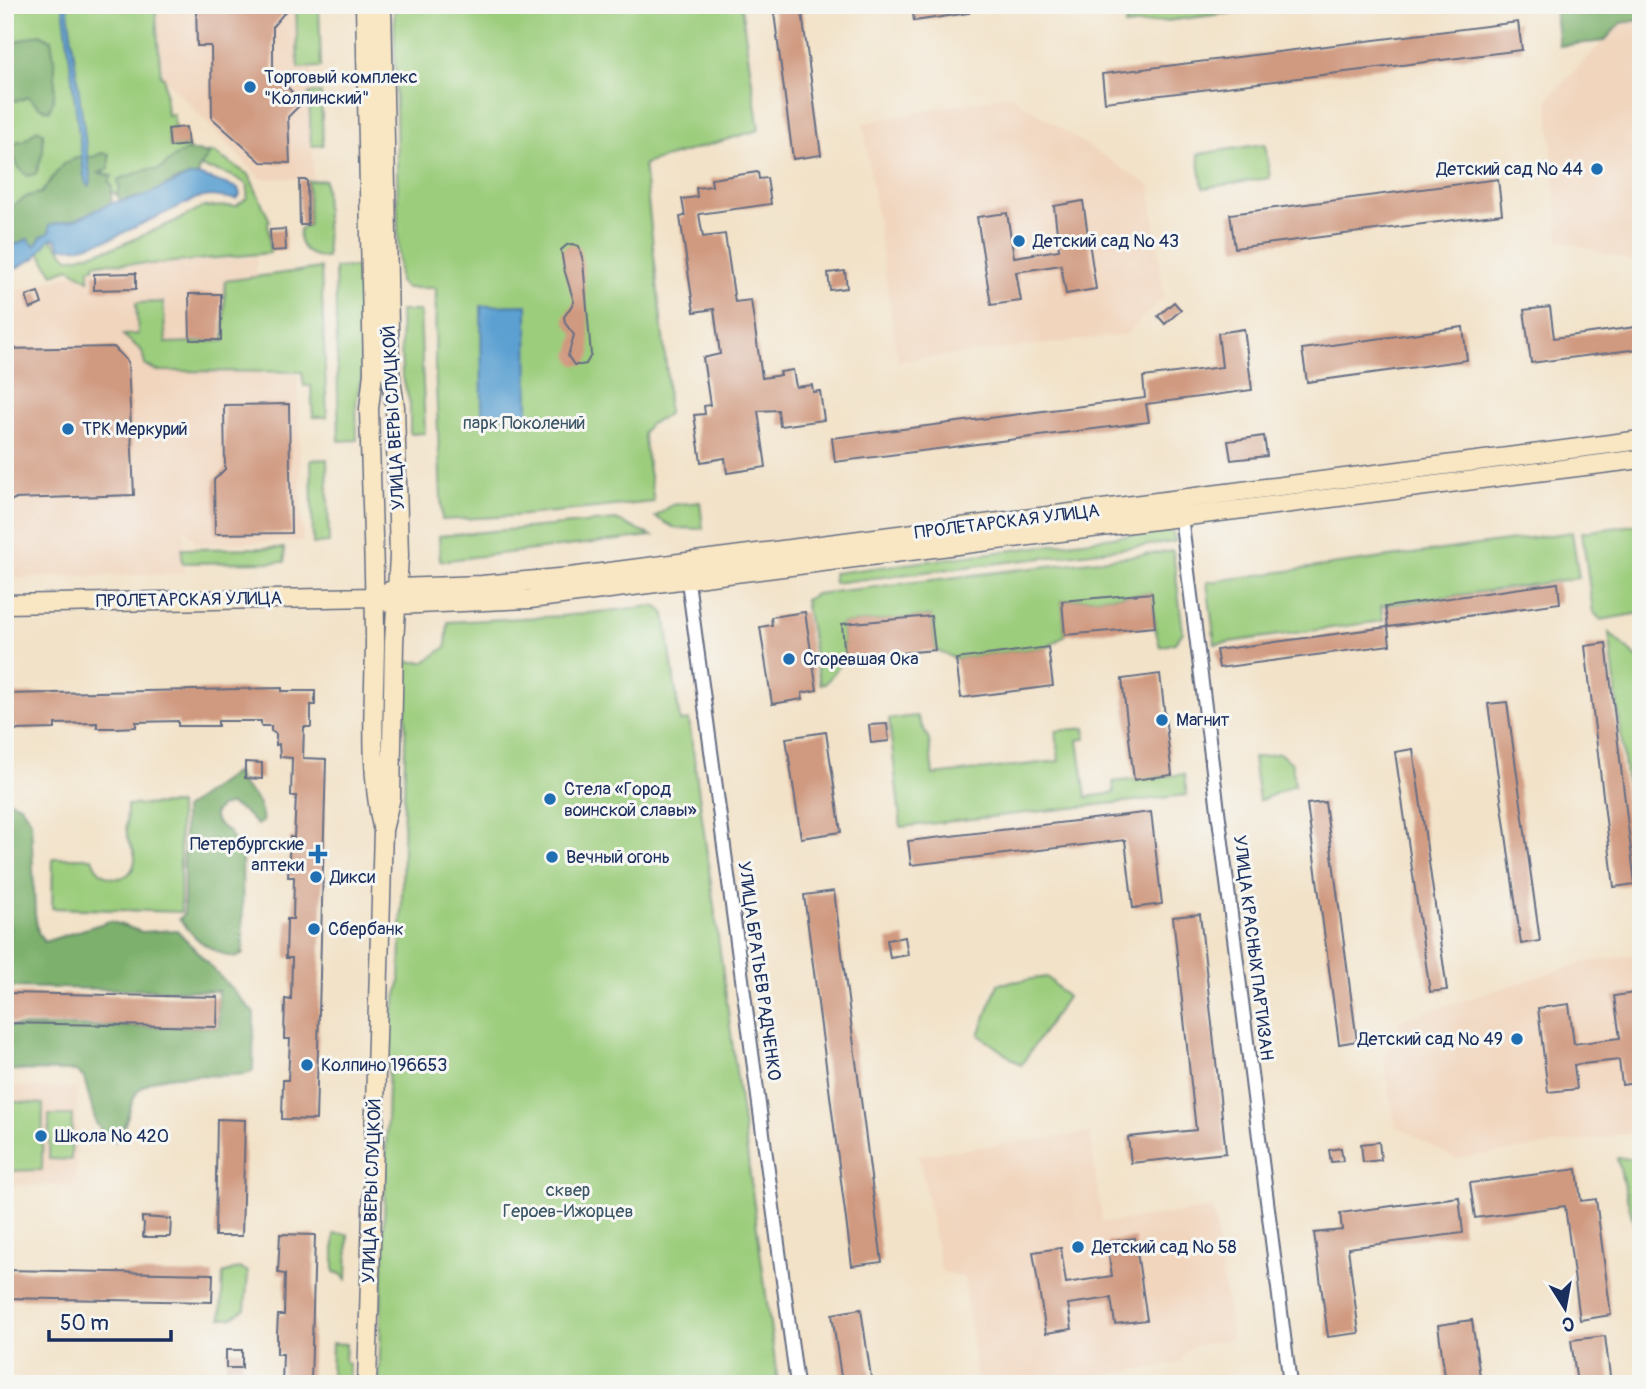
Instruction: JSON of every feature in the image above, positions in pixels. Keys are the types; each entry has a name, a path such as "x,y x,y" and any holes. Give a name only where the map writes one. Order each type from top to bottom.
{"main road":[{"name":"УЛИЦА ВЕРЫ СЛУЦКОЙ","path":"365,5 373,373 369,409 374,597 373,762 375,797 383,830"},
{"name":"УЛИЦА ВЕРЫ СЛУЦКОЙ","path":"367,1384 383,830 391,797 399,556 396,407 390,371 382,5"},
{"name":"ПРОЛЕТАРСКАЯ УЛИЦА","path":"687,572 1641,440"},
{"name":"ПРОЛЕТАРСКАЯ УЛИЦА","path":"5,604 397,596 530,582 687,572 1181,516 1641,459"}],"street":[{"name":"УЛИЦА КРАСНЫХ ПАРТИЗАН","path":"1181,516 1290,1384"},
{"name":"УЛИЦА БРАТЬЕВ РАДЧЕНКО","path":"687,572 797,1384"}],"shaded area":[{"path":"156,5 311,5 313,178 261,179 163,77"},
{"name":"Детский сад № 44","path":"1641,20 1641,264 1559,240 1548,98 1621,23"},
{"name":"Детский сад № 43","path":"1009,95 1150,186 1164,297 1125,335 898,361 863,123"},
{"path":"256,258 260,375 297,374 303,541 197,544 184,527 184,574 5,578 5,294 91,269"},
{"name":"Детский сад № 49","path":"1641,954 1641,1132 1455,1159 1395,1125 1384,1058 1401,1020 1582,963"},
{"name":"Школа № 420","path":"5,1087 77,1088 76,1186 5,1185"},
{"name":"Детский сад № 58","path":"1090,1133 1102,1223 1213,1208 1232,1339 1190,1347 1179,1363 1051,1384 992,1384 977,1376 964,1278 941,1271 919,1155"}],"green space":[{"path":"5,5 155,5 167,115 173,114 175,128 168,130 170,147 188,145 190,155 213,152 249,175 270,221 270,253 153,264 95,263 94,268 89,268 89,280 69,268 53,274 32,240 5,250","holes":["173,162 233,176 248,186 247,198 236,206 202,207 116,247 74,258 68,258 44,231 112,191 120,198"]},
{"path":"296,5 319,5 321,67 298,68"},
{"name":"парк Поколений","path":"394,5 741,5 759,130 644,164 667,374 668,414 649,425 643,433 654,502 515,516 442,520 435,364 436,288 406,288 399,282"},
{"path":"1132,5 1294,5 1125,26"},
{"path":"1554,5 1641,5 1641,20 1621,23 1604,41 1559,46"},
{"path":"40,34 51,40 54,57 55,85 49,111 39,107 28,97 5,102 5,45"},
{"path":"309,93 321,93 323,145 311,146"},
{"path":"38,129 43,133 43,152 36,174 28,176 17,164 12,149 18,141 24,141"},
{"path":"1265,144 1270,178 1203,188 1198,154"},
{"path":"186,151 209,155 198,170 199,176 179,179 144,196 120,201 117,194 120,188 119,179 149,169 158,170"},
{"path":"102,153 109,154 109,169 99,173 112,176 109,181 112,187 111,203 77,219 49,225 50,232 41,237 35,246 28,239 5,249 5,211 28,196 41,193 63,164 78,157 93,157"},
{"path":"325,180 327,257 321,257 310,254 302,246 299,236 300,229 309,225 308,181"},
{"path":"321,268 327,417 313,417 311,386 304,386 302,372 157,371 145,365 142,351 123,335 138,334 136,303 163,302 166,343 224,341 225,281"},
{"path":"335,268 361,269 363,369 356,402 357,440 339,441"},
{"path":"400,311 420,311 425,433 410,434 410,404 402,374"},
{"path":"327,459 329,543 313,544 311,460"},
{"path":"700,502 703,529 675,528 655,517 672,505"},
{"path":"616,520 652,536 440,561 439,536"},
{"path":"1641,524 1641,613 1601,620 1593,612 1582,532"},
{"path":"1169,530 1173,532 1175,542 834,583 833,573"},
{"path":"1572,532 1579,578 1381,606 1383,621 1215,644 1207,582"},
{"path":"284,548 285,562 182,563 182,549"},
{"path":"1173,551 1183,632 1175,643 1160,647 1151,593 1062,601 1065,635 1048,647 956,659 935,650 931,616 842,624 845,658 825,684 820,684 805,600 816,594"},
{"name":"сквер Героев-Ижорцев","path":"652,606 665,614 680,721 689,720 778,1384 379,1384 390,1022 400,983 407,662 425,662 446,647 448,622 562,616"},
{"path":"1609,633 1641,661 1639,888"},
{"path":"917,716 929,740 933,775 1059,761 1056,731 1085,728 1086,738 1078,740 1086,797 1114,793 1113,782 1184,774 1187,795 901,827 889,719"},
{"path":"1279,753 1292,763 1295,785 1259,801 1253,758"},
{"path":"236,772 242,785 258,802 263,822 257,825 243,811 230,804 220,807 214,814 217,823 229,832 242,854 243,953 233,957 203,944 179,919 184,914 184,809"},
{"path":"5,799 20,805 31,820 35,914 38,932 44,942 110,921 142,932 177,930 254,1013 253,1070 250,1073 176,1076 148,1083 138,1091 132,1101 116,1141 107,1139 96,1123 84,1078 76,1071 5,1070 5,1026 219,1027 218,991 5,987 5,958 10,929 5,920"},
{"path":"179,804 181,912 52,908 53,858 92,858 101,873 115,878 122,877 133,868 135,860 127,835 127,805"},
{"path":"1047,977 1067,997 1021,1065 979,1035 998,984"},
{"path":"5,1101 43,1104 42,1170 5,1171"},
{"path":"49,1115 72,1115 71,1160 49,1159"},
{"path":"1617,1158 1641,1159 1641,1285 1635,1229"},
{"path":"334,1234 348,1234 347,1280 334,1272"},
{"path":"239,1268 248,1274 245,1309 231,1318 221,1318 223,1274"},
{"path":"332,1343 346,1344 348,1384 331,1377"}],"water":[{"path":"63,5 68,5 91,182 89,186 84,175"},
{"path":"189,176 201,176 238,188 240,195 236,199 211,196 197,198 110,239 82,247 61,248 56,239 51,238 35,258 5,274 5,249 28,239 35,246 41,237 50,232 49,225 77,219 111,203 142,197"},
{"path":"527,305 528,416 482,416 481,306"}],"building":[{"name":"Торговый комплекс \"Колпинский\"","path":"196,5 278,5 285,12 273,26 273,71 302,103 288,117 290,163 261,162 212,118 211,46 197,46"},
{"path":"773,5 801,5 821,155 793,159"},
{"path":"912,5 968,5 969,13 914,21"},
{"path":"1518,22 1522,50 1105,102 1102,74"},
{"path":"186,127 188,145 170,147 168,129"},
{"path":"758,172 759,179 767,178 771,204 699,214 703,237 725,234 735,302 751,300 762,378 793,370 796,387 812,385 813,392 820,391 824,420 780,426 778,410 758,411 766,467 727,473 725,458 701,462 694,415 705,414 704,406 710,405 703,358 720,354 714,309 694,312 680,217 685,216 682,199 697,197 696,188 712,186 711,179"},
{"path":"1498,179 1502,214 1235,248 1230,214"},
{"path":"299,180 307,180 308,225 300,225"},
{"path":"1083,201 1096,289 1066,294 1061,265 1016,272 1021,301 991,305 977,217 1007,213 1014,257 1059,250 1054,206"},
{"path":"285,229 286,250 271,251 270,230"},
{"path":"572,244 579,246 583,261 591,355 586,364 581,365 574,365 568,356 574,335 564,317 574,302 561,250"},
{"path":"845,271 847,288 830,290 828,273"},
{"path":"136,273 136,289 94,290 94,274"},
{"path":"38,292 42,304 30,309 26,296"},
{"path":"189,294 221,294 221,340 190,340"},
{"path":"1174,302 1181,310 1165,324 1158,316"},
{"path":"1550,307 1554,338 1636,327 1638,345 1641,344 1641,359 1638,349 1531,363 1524,310"},
{"path":"1463,327 1467,360 1307,382 1302,349"},
{"path":"1244,329 1252,390 1146,404 1149,422 835,462 832,438 1145,398 1143,377 1222,367 1218,333"},
{"name":"ТРК Меркурий","path":"114,347 128,362 134,495 14,499 5,505 5,349"},
{"path":"289,404 291,533 215,534 214,480 225,469 224,405"},
{"path":"1264,436 1267,456 1231,460 1228,441"},
{"path":"1558,583 1560,603 1388,627 1385,607"},
{"path":"1152,593 1155,627 1065,635 1062,601"},
{"name":"Сгоревшая Ока","path":"805,612 817,690 802,693 803,699 772,704 760,627 772,625 771,617"},
{"path":"931,616 935,650 845,658 842,624"},
{"path":"1388,627 1390,645 1219,668 1216,650"},
{"path":"1606,643 1635,884 1614,887 1585,646"},
{"path":"1048,647 1053,686 961,698 956,659"},
{"path":"1160,674 1172,775 1134,780 1122,679"},
{"path":"282,688 282,691 315,691 315,705 311,705 311,727 304,727 303,758 326,759 316,1120 282,1119 283,1080 288,1080 290,1039 284,1039 285,999 291,1000 292,958 286,958 287,919 293,919 294,877 288,877 290,837 294,838 296,796 291,796 292,758 280,757 279,744 276,745 276,734 271,731 271,726 261,726 261,721 218,721 218,726 178,726 178,721 136,722 136,727 116,728 97,728 97,723 55,724 55,729 15,730 15,724 5,724 5,694"},
{"path":"1507,702 1540,941 1521,944 1488,704"},
{"path":"887,724 889,741 871,743 869,725"},
{"path":"826,732 841,832 801,838 786,738"},
{"path":"1413,749 1447,990 1430,992 1395,752"},
{"path":"245,762 262,763 262,779 245,778"},
{"path":"1325,802 1357,1041 1339,1044 1307,804"},
{"path":"1151,812 1162,904 1133,908 1125,840 911,865 908,841"},
{"path":"834,891 882,1262 852,1266 804,895"},
{"path":"1200,914 1226,1153 1131,1163 1128,1137 1196,1130 1173,917"},
{"path":"905,937 908,955 890,958 887,940"},
{"path":"1641,992 1641,1082 1622,1085 1619,1060 1574,1065 1577,1089 1548,1092 1538,1008 1569,1004 1574,1044 1620,1038 1614,996"},
{"path":"5,993 218,997 217,1027 5,1023"},
{"path":"217,1119 245,1120 242,1236 215,1236"},
{"path":"1379,1142 1381,1160 1363,1162 1361,1144"},
{"path":"1341,1148 1343,1161 1331,1162 1329,1150"},
{"path":"1577,1169 1581,1201 1596,1199 1611,1315 1580,1320 1565,1206 1475,1218 1470,1183"},
{"path":"1459,1197 1463,1233 1348,1248 1359,1333 1328,1337 1314,1233 1342,1230 1340,1213"},
{"path":"142,1217 171,1219 170,1237 143,1237"},
{"path":"280,1234 315,1235 311,1384 282,1384 283,1354 277,1354 278,1315 284,1315 285,1274 278,1273"},
{"path":"1135,1238 1147,1320 1115,1324 1111,1298 1068,1304 1072,1329 1046,1333 1033,1252 1061,1248 1066,1283 1112,1276 1107,1242"},
{"path":"5,1270 213,1274 212,1302 5,1298"},
{"path":"861,1309 872,1384 842,1384 832,1314"},
{"path":"1472,1320 1481,1384 1446,1384 1438,1325"},
{"path":"1605,1336 1611,1384 1577,1384 1571,1340"},
{"path":"226,1350 242,1350 242,1368 226,1368"}],"place":[{"name":"Торговый комплекс \"Колпинский\"","path":"250,87"},
{"name":"Детский сад № 44","path":"1597,169"},
{"name":"Детский сад № 43","path":"1019,241"},
{"name":"ТРК Меркурий","path":"68,429"},
{"name":"Сгоревшая Ока","path":"789,659"},
{"name":"Магнит","path":"1162,720"},
{"name":"Стела «Город воинской славы»","path":"550,799"},
{"name":"Петербургские аптеки","path":"318,854"},
{"name":"Вечный огонь","path":"552,857"},
{"name":"Дикси","path":"316,877"},
{"name":"Сбербанк","path":"314,929"},
{"name":"Детский сад № 49","path":"1517,1039"},
{"name":"Колпино 196653","path":"307,1065"},
{"name":"Школа № 420","path":"41,1136"},
{"name":"Детский сад № 58","path":"1078,1247"}]}
